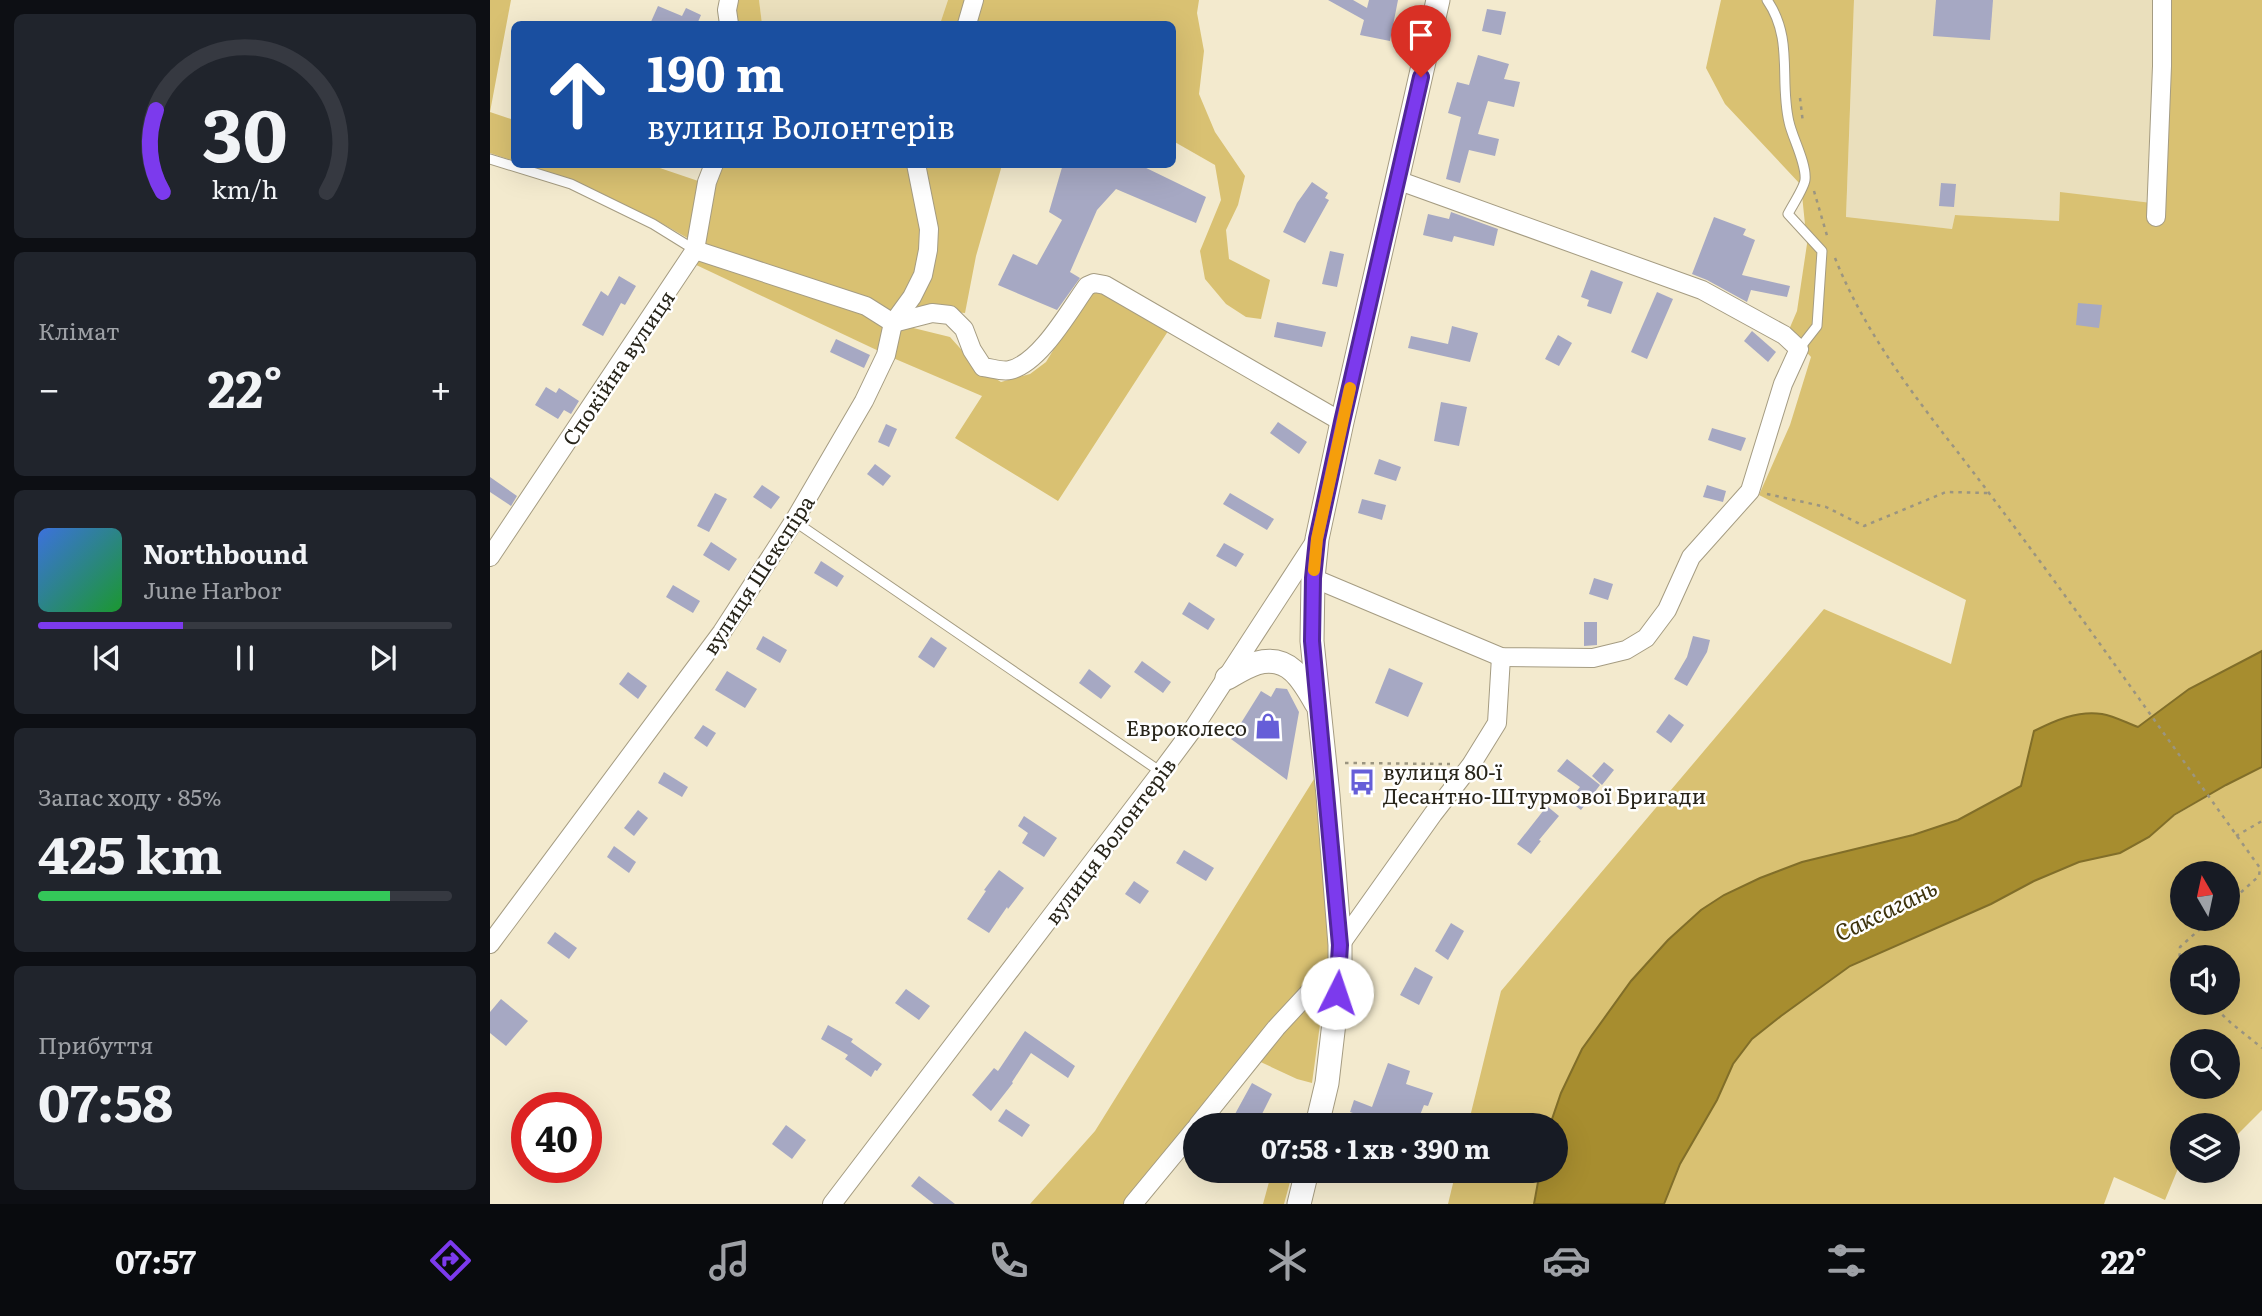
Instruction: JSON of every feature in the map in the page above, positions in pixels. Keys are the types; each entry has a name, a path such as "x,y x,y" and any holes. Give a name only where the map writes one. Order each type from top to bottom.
{"street":[{"path":"729,0 729,21"},
{"path":"968,21 974,0"},
{"name":"вулиця Волонтерів","path":"832,1204 1161,772 1227,678 1317,539 1438,0"},
{"path":"2156,217 2162,0"},
{"name":"Спокійна вулиця","path":"490,557 695,250 707,182 712,168"},
{"name":"вулиця Шекспіра","path":"490,944 722,632 794,522 864,401 886,355 893,323 912,297 923,275 929,229 917,168"},
{"path":"1313,578 1501,657 1593,658 1626,650 1646,638 1667,610 1691,557 1750,491 1783,384 1799,349 1784,335 1702,290 1397,180"},
{"path":"695,250 866,306 893,323 932,313 950,315 964,329 972,350 983,367 1007,371 1022,366 1039,351 1087,286 1094,283 1105,285 1342,422"},
{"path":"1317,539 1312,641 1340,945 1340,971 1320,1113"},
{"path":"1340,945 1471,765 1497,723 1501,657"},
{"path":"1227,678 1259,663 1280,663 1290,667 1301,677 1320,709"},
{"path":"1208,1113 1276,1028 1313,988 1340,971"},
{"path":"1133,1204 1183,1144"},
{"path":"1299,1204 1304,1183"}],"lane":[{"path":"1767,0 1774,10 1785,50 1788,121 1805,180 1788,214 1822,251 1817,326 1799,349"},
{"path":"490,159 511,165"},
{"path":"519,168 571,184 653,224 695,250"},
{"path":"794,522 1161,772"}],"path":[{"path":"1799,93 1805,134"},
{"path":"1814,188 1836,261 1886,357 1989,493 2260,868 2259,876 2240,893"},
{"path":"1750,491 1826,507 1864,526 1946,492 1989,493"},
{"path":"1324,762 1471,765"},
{"path":"2236,836 2262,821"},
{"path":"2182,945 2198,931"},
{"path":"2223,1015 2262,1048"}],"shaded area":[{"path":"490,0 511,0 490,112"},
{"path":"738,0 759,0 762,21 736,21 734,12"},
{"path":"759,0 948,0 941,21 762,21"},
{"path":"948,0 1199,0 1197,13 1204,51 1199,94 1215,132 1245,176 1238,205 1226,230 1229,259 1270,280 1261,319 1246,317 1226,304 1205,279 1200,251 1221,200 1215,165 1176,143 1176,21 941,21"},
{"path":"1721,0 1854,0 1846,217 1952,229 1955,215 2059,221 2060,192 2152,203 2162,0 2262,0 2262,651 2189,689 2138,727 2102,714 2021,786 1958,820 1913,835 1802,862 1724,895 1701,910 1668,940 1631,981 1582,1050 1554,1113 1471,1113 1501,991 1824,609 1951,664 1966,600 1759,495 1790,425 1811,357 1788,332 1797,311 1807,244 1801,185 1725,104 1706,68"},
{"path":"1854,0 2162,0 2153,203 2060,193 2059,221 1955,215 1952,229 1846,218"},
{"path":"490,112 511,119 511,160 490,153"},
{"path":"535,168 660,168 713,186 721,168 1001,168 976,256 965,313 932,310 893,315 703,247 656,220 573,180"},
{"path":"697,255 864,310 889,326 883,353 692,263"},
{"path":"1094,283 1172,325 1058,501 955,438 982,396 886,355 893,323 950,337 977,367 1001,382 1030,374 1046,362"},
{"path":"1324,763 1340,971 1313,988 1324,995 1312,1083 1252,1058 1207,1113 1183,1113 1183,1143 1133,1204 1030,1204 1095,1131"},
{"path":"2262,767 2262,1110 2240,1132 2240,1113 2170,1113 2172,1183 2165,1200 2114,1177 2104,1204 1664,1204 1680,1164 1717,1100 1733,1064 1752,1039 1781,1016 1849,966 2079,862 2120,853 2149,837 2174,816"},
{"path":"1269,1183 1290,1183 1284,1204 1263,1204"},
{"path":"1453,1183 1538,1183 1534,1204 1448,1204"}],"water":[{"name":"Саксагань","path":"2262,651 2262,767 2174,815 2149,837 2120,853 2079,862 1850,966 1781,1016 1752,1039 1733,1064 1717,1100 1680,1164 1664,1204 1534,1204 1538,1183 1568,1183 1568,1113 1554,1113 1582,1049 1631,981 1668,940 1701,910 1724,895 1802,862 1913,835 1958,820 2021,786 2034,731 2066,717 2093,713 2111,716 2138,727 2189,689"}],"building":[{"path":"1328,0 1353,0 1367,8 1369,0 1398,0 1390,41 1360,35 1364,20"},
{"path":"1936,0 1993,0 1990,40 1933,36"},
{"path":"658,6 682,16 686,8 701,15 698,21 651,21"},
{"path":"1487,9 1506,12 1501,35 1482,31"},
{"path":"1478,55 1509,64 1504,79 1520,82 1514,107 1488,101 1478,134 1499,139 1495,156 1469,150 1460,183 1446,179 1461,117 1448,113 1457,82 1469,85"},
{"path":"1062,168 1146,168 1206,197 1196,223 1116,189 1097,210 1070,272 1080,278 1057,310 998,285 1013,254 1037,265 1062,220 1049,212"},
{"path":"1312,182 1328,193 1325,198 1329,200 1305,243 1283,232 1297,203"},
{"path":"1941,183 1956,184 1954,207 1939,206"},
{"path":"1451,212 1498,229 1494,246 1454,236 1452,242 1423,235 1428,214 1449,219"},
{"path":"1714,217 1746,229 1743,235 1755,240 1742,275 1790,286 1787,297 1751,290 1747,302 1692,274"},
{"path":"1330,251 1344,254 1337,287 1322,284"},
{"path":"1591,270 1623,282 1611,314 1587,306 1589,300 1581,297"},
{"path":"619,276 636,286 625,305 621,303 603,336 582,325 601,291 608,296"},
{"path":"1657,292 1673,299 1647,359 1631,352"},
{"path":"2078,303 2102,305 2099,328 2076,325"},
{"path":"1277,322 1326,332 1322,347 1274,337"},
{"path":"1452,326 1478,333 1470,362 1408,348 1411,336 1448,344"},
{"path":"1752,331 1776,352 1768,362 1744,341"},
{"path":"1558,335 1572,343 1559,366 1545,359"},
{"path":"836,339 870,355 864,368 830,352"},
{"path":"546,387 556,393 559,388 579,401 571,414 564,410 558,419 535,405"},
{"path":"1441,402 1467,407 1459,446 1434,441"},
{"path":"1278,422 1307,442 1299,454 1270,433"},
{"path":"886,424 897,429 889,447 878,442"},
{"path":"1712,428 1746,438 1741,451 1708,440"},
{"path":"1379,459 1401,467 1396,481 1374,474"},
{"path":"875,464 891,476 883,486 867,474"},
{"path":"490,477 517,496 511,506 490,492"},
{"path":"762,485 780,497 771,509 753,497"},
{"path":"1707,485 1726,491 1723,502 1703,497"},
{"path":"715,493 727,499 709,532 697,526"},
{"path":"1230,493 1274,519 1267,530 1223,504"},
{"path":"1362,499 1386,505 1382,520 1358,513"},
{"path":"711,542 737,559 729,571 703,555"},
{"path":"1224,543 1244,554 1236,567 1216,556"},
{"path":"821,561 844,576 837,587 814,573"},
{"path":"1594,578 1613,584 1608,600 1589,594"},
{"path":"673,585 700,601 693,613 666,597"},
{"path":"1189,602 1215,619 1208,630 1182,614"},
{"path":"1584,622 1597,622 1597,645 1584,646"},
{"path":"763,636 787,650 780,663 756,649"},
{"path":"1693,636 1710,640 1707,652 1687,686 1674,679 1687,657"},
{"path":"931,637 947,648 934,668 918,657"},
{"path":"1142,661 1171,682 1163,693 1134,672"},
{"path":"1389,668 1423,683 1408,717 1375,703"},
{"path":"1089,669 1111,686 1101,699 1079,683"},
{"path":"727,671 757,689 745,708 715,690"},
{"path":"628,672 647,686 638,699 619,684"},
{"name":"Евроколесо","path":"1276,688 1287,689 1299,712 1287,780 1231,739 1261,691 1271,697"},
{"path":"1669,714 1684,725 1671,743 1656,732"},
{"path":"703,725 716,733 707,747 694,738"},
{"path":"1567,759 1600,785 1581,810 1569,801 1580,787 1557,771"},
{"path":"1604,762 1614,770 1602,785 1592,776"},
{"path":"664,772 688,787 682,797 658,783"},
{"path":"1547,806 1559,816 1531,854 1517,844"},
{"path":"638,810 648,818 634,836 624,828"},
{"path":"1024,816 1057,838 1044,857 1022,843 1028,833 1018,826"},
{"path":"614,846 636,862 629,873 607,857"},
{"path":"1184,850 1214,868 1206,881 1176,863"},
{"path":"999,870 1024,888 989,933 967,919"},
{"path":"1134,881 1149,891 1140,904 1125,894"},
{"path":"1451,923 1464,931 1448,960 1435,951"},
{"path":"555,932 577,948 569,959 547,943"},
{"path":"1415,967 1433,977 1419,1005 1400,995"},
{"path":"906,989 930,1006 919,1020 895,1003"},
{"path":"501,999 528,1021 506,1046 490,1033 490,1012"},
{"path":"828,1025 853,1039 851,1042 882,1064 871,1077 845,1059 848,1055 821,1039"},
{"path":"1025,1031 1075,1066 1068,1078 1031,1053 1013,1083 991,1111 972,1095 994,1068 998,1071"},
{"path":"1388,1063 1410,1071 1406,1084 1433,1093 1428,1106 1424,1105 1421,1113 1350,1112 1354,1100 1372,1107"},
{"path":"1252,1083 1272,1094 1262,1113 1236,1113"},
{"path":"1006,1109 1030,1125 1022,1137 998,1121"},
{"path":"786,1125 806,1140 792,1159 772,1144"},
{"path":"919,1176 955,1204 934,1204 911,1186"}],"slow traffic":[{"path":"1314,570 1317,539 1350,388"}],"place":[{"name":"Евроколесо","path":"1268,726"},
{"name":"вулиця 80-ї Десантно-Штурмової Бригади","path":"1362,782"}],"route":[{"path":"1337,993 1340,945 1312,641 1313,578 1317,539 1342,422 1421,77"}]}
